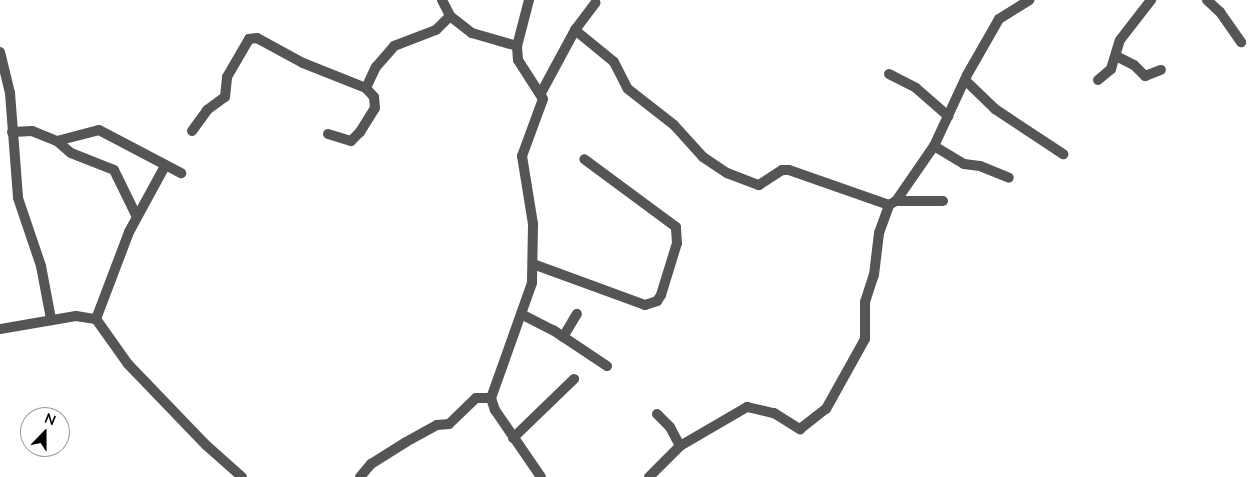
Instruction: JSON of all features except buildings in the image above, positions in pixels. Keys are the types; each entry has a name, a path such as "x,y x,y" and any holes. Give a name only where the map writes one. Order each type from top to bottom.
{"street":[{"path":"442,0 450,16 472,33 517,46"},
{"path":"529,0 517,46 520,66 541,92"},
{"path":"649,477 680,446 747,407 774,413 800,429 826,409 865,339 865,302 874,275 879,233 892,203 934,146 965,80 999,19 1030,0"},
{"path":"1098,80 1110,69 1120,40 1151,0"},
{"path":"1207,0 1220,12 1240,42"},
{"path":"539,477 494,410 491,398 531,292 533,224 522,156 542,107 541,92 575,30 595,3"},
{"path":"366,88 376,67 394,46 436,30 450,16"},
{"path":"575,30 614,62 628,89 674,125 703,157 727,173 759,185 782,170 789,170 892,203 943,201"},
{"path":"192,131 208,110 225,97 227,77 249,39 258,38 303,63 366,88 374,97 375,108 360,132 351,141 328,134"},
{"path":"0,52 10,94 18,198 41,266 51,319"},
{"path":"1116,56 1134,65 1146,76 1161,70"},
{"path":"889,74 916,88 948,116"},
{"path":"965,80 995,109 1063,154"},
{"path":"57,141 98,130 181,173"},
{"path":"12,132 32,131 57,141 71,153 114,170 137,217"},
{"path":"934,146 964,164 980,166 1009,178"},
{"path":"533,264 645,305 657,301 665,284 677,242 676,227 584,159"},
{"path":"96,319 137,217 165,166"},
{"path":"563,337 577,314"},
{"path":"523,315 563,337 607,366"},
{"path":"0,329 76,316 96,319 128,364 206,445 242,477"},
{"path":"513,438 574,379"},
{"path":"360,477 371,464 406,442 437,425 449,424 476,398 491,398"},
{"path":"657,414 670,427 680,446"}]}
